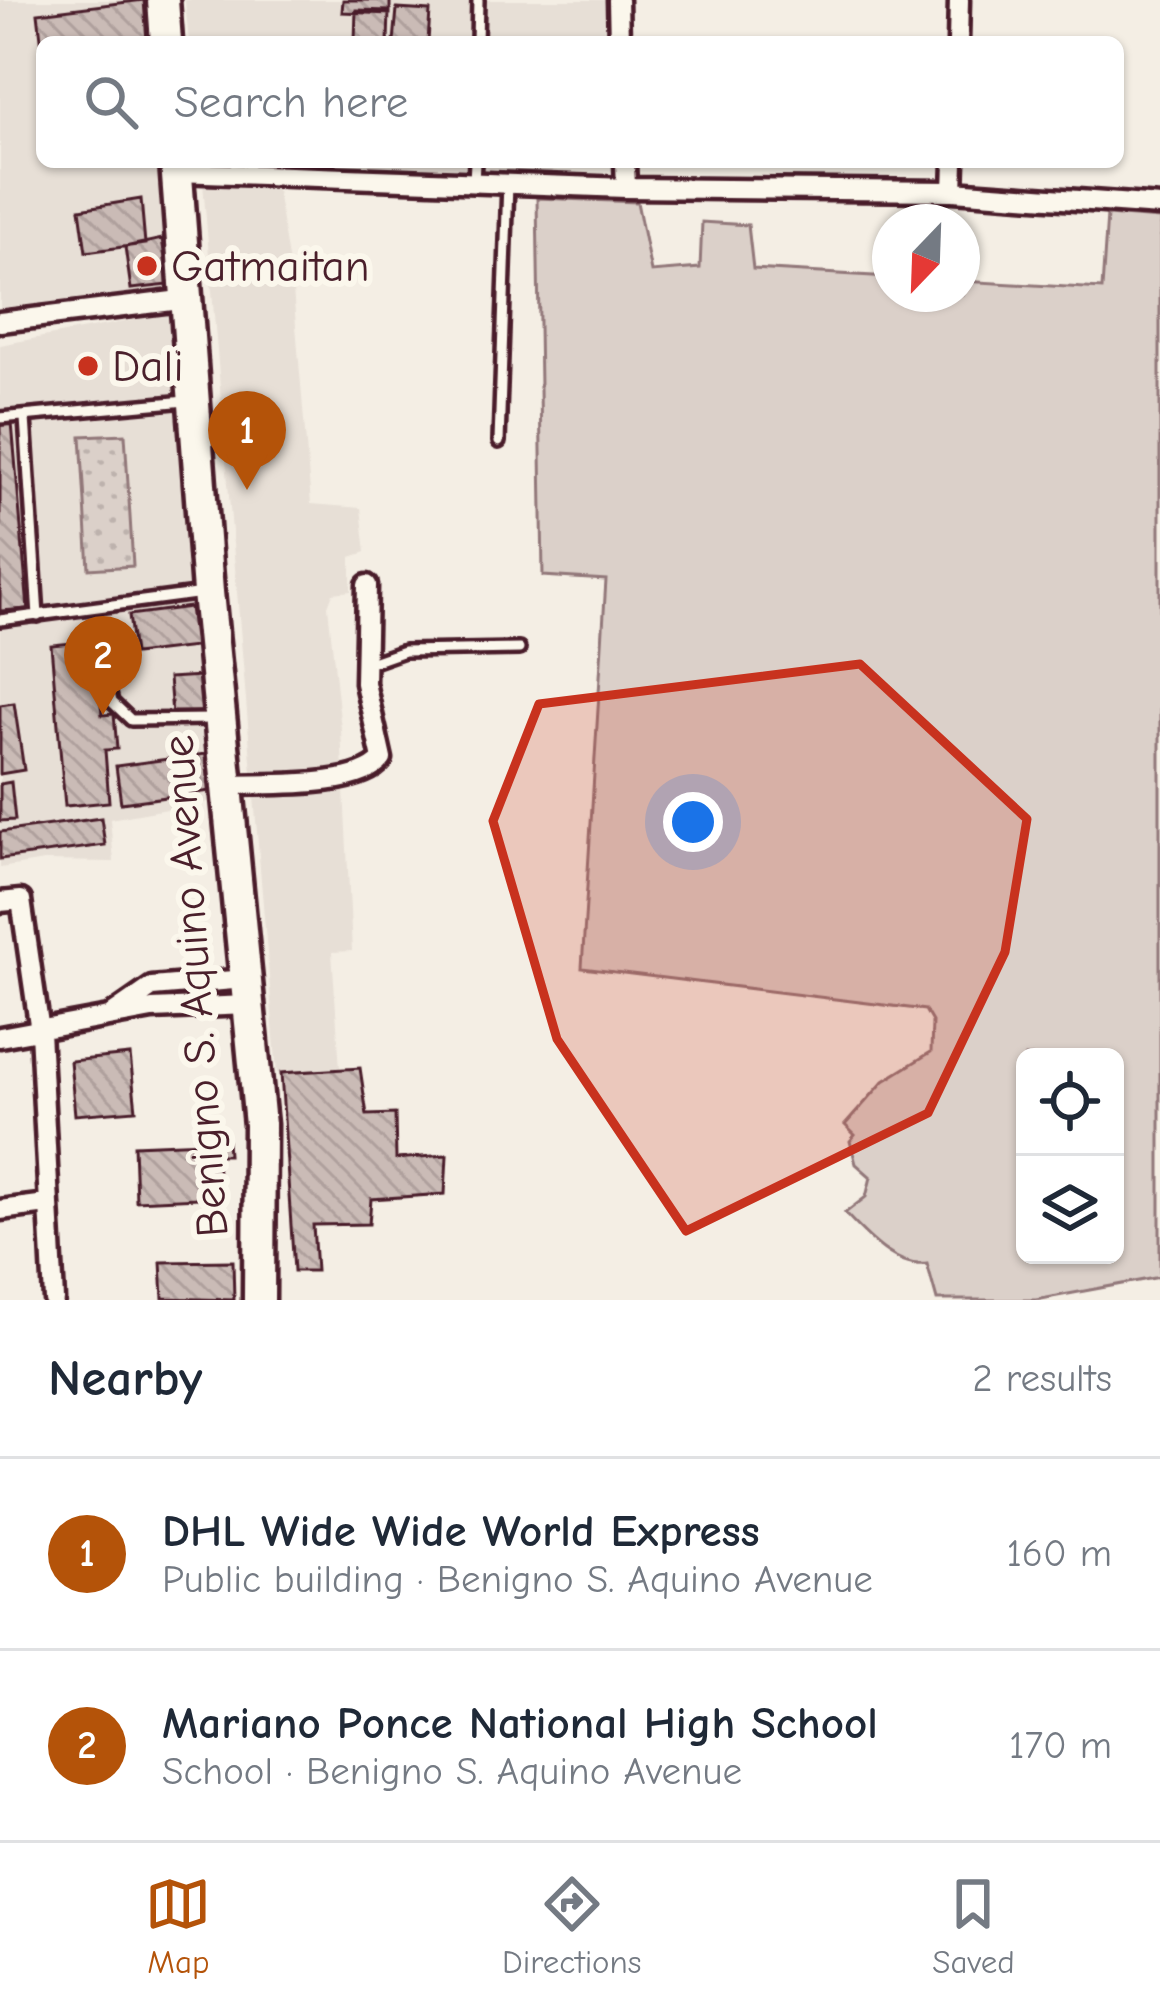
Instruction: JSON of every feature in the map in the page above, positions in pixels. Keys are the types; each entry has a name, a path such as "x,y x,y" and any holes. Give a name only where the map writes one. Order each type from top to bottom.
{"main road":[{"path":"163,0 166,36"},
{"name":"Benigno S. Aquino Avenue","path":"176,168 208,592 260,1125 259,1300"}],"street":[{"path":"618,0 620,36"},
{"path":"958,36 959,0"},
{"path":"236,168 475,172 508,183 626,188 953,191 1160,206"},
{"path":"625,168 626,188"},
{"path":"953,191 954,168"},
{"path":"0,322 189,298"},
{"path":"228,784 348,778 373,771 382,759 382,746 369,718 367,585"},
{"path":"0,902 20,900 40,1031 54,1300"},
{"path":"0,1036 246,992"},
{"path":"0,1210 47,1204"}],"lane":[{"path":"477,36 478,0"},
{"path":"499,442 508,183"},
{"path":"0,418 197,400"},
{"path":"25,418 38,616"},
{"path":"0,620 208,592"},
{"path":"367,664 404,651 518,649"},
{"path":"103,663 112,702 131,720 220,718"}],"path":[{"path":"431,0 445,0"}],"highlighted area":[{"path":"860,664 1027,819 1005,952 928,1113 686,1231 557,1039 493,821 539,704"}],"shaded area":[{"path":"0,0 146,0 149,36 36,36 36,168 160,168 170,288 0,308"},
{"path":"185,0 604,0 606,36 188,36"},
{"path":"404,168 553,168 553,174"},
{"path":"203,183 276,184 293,290 311,504 361,508 366,552 351,557 351,591 333,593 328,606 341,729 352,951 332,952 340,1069 277,1073"},
{"path":"537,198 637,202 651,272 700,268 702,222 748,225 753,269 872,276 872,312 980,312 980,282 1102,289 1107,215 1160,219 1160,1277 1036,1300 937,1300 927,1264 892,1255 845,1213 866,1197 871,1177 856,1164 850,1141 855,1135 845,1125 884,1081 931,1052 932,1022 925,1010 582,968 606,580 543,576"},
{"path":"171,313 213,801 110,819 114,862 44,861 0,868 0,345"},
{"path":"125,434 133,566 89,569 81,436"}],"building":[{"path":"144,0 147,36 41,36 38,13"},
{"path":"343,0 390,0 390,14 342,12"},
{"path":"397,9 430,11 428,36 395,36"},
{"path":"356,10 389,11 388,36 355,36"},
{"path":"141,199 145,244 86,252 80,209"},
{"name":"Gatmaitan","path":"162,239 169,285 131,289 125,247"},
{"path":"12,423 28,609 0,611 0,424"},
{"path":"190,607 195,647 134,654 129,615"},
{"path":"95,641 102,715 114,714 117,749 105,750 109,802 65,806 51,645"},
{"path":"201,676 204,712 172,714 169,678"},
{"path":"14,703 24,770 0,774 0,705"},
{"path":"206,754 211,791 121,803 116,766"},
{"path":"11,782 15,820 0,821 0,784"},
{"path":"101,818 105,845 0,859 0,832"},
{"path":"130,1055 136,1110 75,1115 70,1061"},
{"path":"360,1068 367,1115 395,1114 396,1159 447,1155 445,1194 371,1199 369,1224 313,1225 316,1271 294,1271 281,1073"},
{"path":"227,1141 228,1155 217,1155 219,1197 136,1201 134,1145"},
{"path":"233,1261 234,1300 163,1298 161,1262"}],"place":[{"name":"Gatmaitan","path":"147,266"},
{"name":"Dali","path":"88,366"},
{"name":"DHL Wide Wide World Express","path":"247,490"},
{"name":"Mariano Ponce National High School","path":"103,715"}]}
